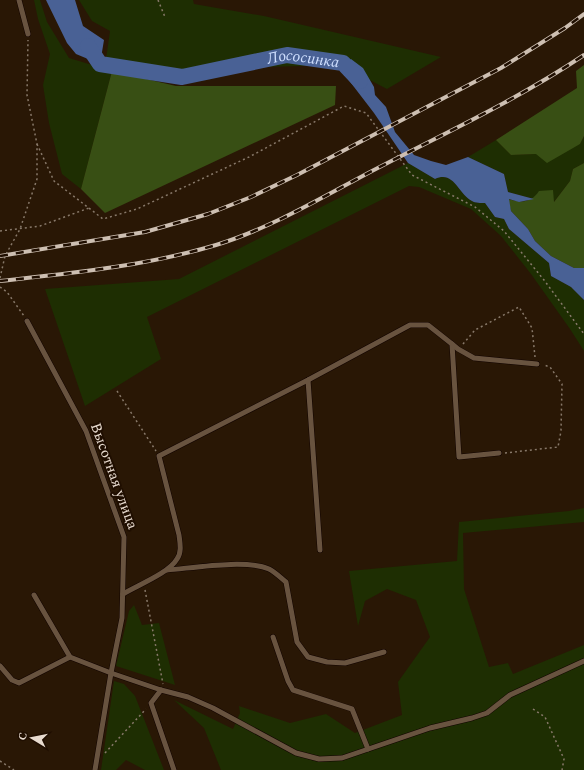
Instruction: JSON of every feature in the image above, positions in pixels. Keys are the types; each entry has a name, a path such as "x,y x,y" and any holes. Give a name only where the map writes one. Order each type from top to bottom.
{"lane":[{"path":"19,0 28,34"},
{"name":"Высотная улица","path":"27,321 86,431 124,538 122,618 110,673 94,770"},
{"path":"123,594 167,570 178,558 181,546 179,535 159,456 308,380 410,325 428,325 458,349 474,358 537,364"},
{"path":"452,344 459,457 499,453"},
{"path":"308,380 320,550"},
{"path":"167,570 209,566 254,565 270,570 286,582 297,642 308,657 326,662 345,663 384,652"},
{"path":"34,595 70,657 110,673 161,690 188,697 213,708 296,753 319,759 342,758 430,728 487,713 510,695 584,661"},
{"path":"273,637 292,690 352,709 368,749"},
{"path":"0,666 12,680 19,683 70,657"},
{"path":"161,690 151,703 174,770"}],"path":[{"path":"158,0 165,17"},
{"path":"0,278 5,256 20,228 37,179 37,144 27,95 28,34"},
{"path":"37,144 54,181 103,219 137,209 249,157 344,106 366,113 412,176 475,207 504,231 544,280 584,334"},
{"path":"0,231 40,226 89,208"},
{"path":"0,286 7,292 27,321"},
{"path":"458,349 475,330 519,307 532,328 537,364 550,367 562,384 558,447 499,453"},
{"path":"117,391 159,456"},
{"path":"143,583 164,683 161,690"},
{"path":"95,763 151,703"},
{"path":"533,709 544,718 564,759 562,770"},
{"path":"0,761 14,770"}],"green space":[{"path":"34,0 40,0 47,22 69,58 112,71 81,189 62,174 49,123 43,85 50,54 38,19"},
{"path":"79,0 193,0 194,4 264,16 441,57 387,89 341,65 182,69 106,59 110,31 92,21"},
{"path":"584,65 584,136 580,144 547,163 536,154 511,155 496,140 577,88 576,71"},
{"path":"112,71 176,86 336,86 335,105 105,213 81,189"},
{"path":"584,136 584,163 573,169 570,181 553,203 553,190 534,199 508,192 504,174 468,157 496,140 511,155 536,154 580,144"},
{"path":"408,163 435,179 441,177 451,180 467,198 476,203 485,203 495,217 504,219 509,229 549,263 551,276 571,287 584,300 584,351 531,274 501,236 471,209 419,187 409,186 147,317 161,359 85,406 45,289 179,279"},
{"path":"584,163 584,268 574,268 551,256 535,241 528,229 511,211 508,199 526,201 533,198 539,191 553,190 554,202 570,181 573,169"},
{"path":"584,508 584,522 463,533 464,589 489,667 508,663 513,674 584,645 584,770 221,770 204,728 174,700 233,729 240,713 239,706 290,723 326,714 355,733 402,715 398,682 430,637 416,600 387,589 365,601 358,626 349,571 457,561 459,522 569,511"},
{"path":"134,605 142,625 159,623 175,685 116,666 129,611"},
{"path":"114,681 124,684 135,696 164,770 145,770 126,760 116,770 101,770"}],"water":[{"path":"46,0 75,0 83,26 104,40 100,64 76,54 67,43"},
{"path":"351,59 363,68 374,87 375,95 386,107 395,132 414,155 446,165 468,157 504,174 508,192 534,199 519,202 509,199 511,211 528,229 535,241 551,256 574,268 584,268 584,300 571,287 551,276 549,263 509,229 504,219 495,217 485,203 476,203 467,198 451,180 441,177 435,179 408,163 374,113 341,70"}],"waterway":[{"name":"Лососинка","path":"88,46 100,64 182,77 287,55 343,63 360,81"}],"railway":[{"path":"0,256 145,232 208,214 251,197 297,175 501,68 565,28 584,14"},
{"path":"0,281 82,272 136,264 190,252 236,238 296,212 480,116 533,87 584,55"}]}
